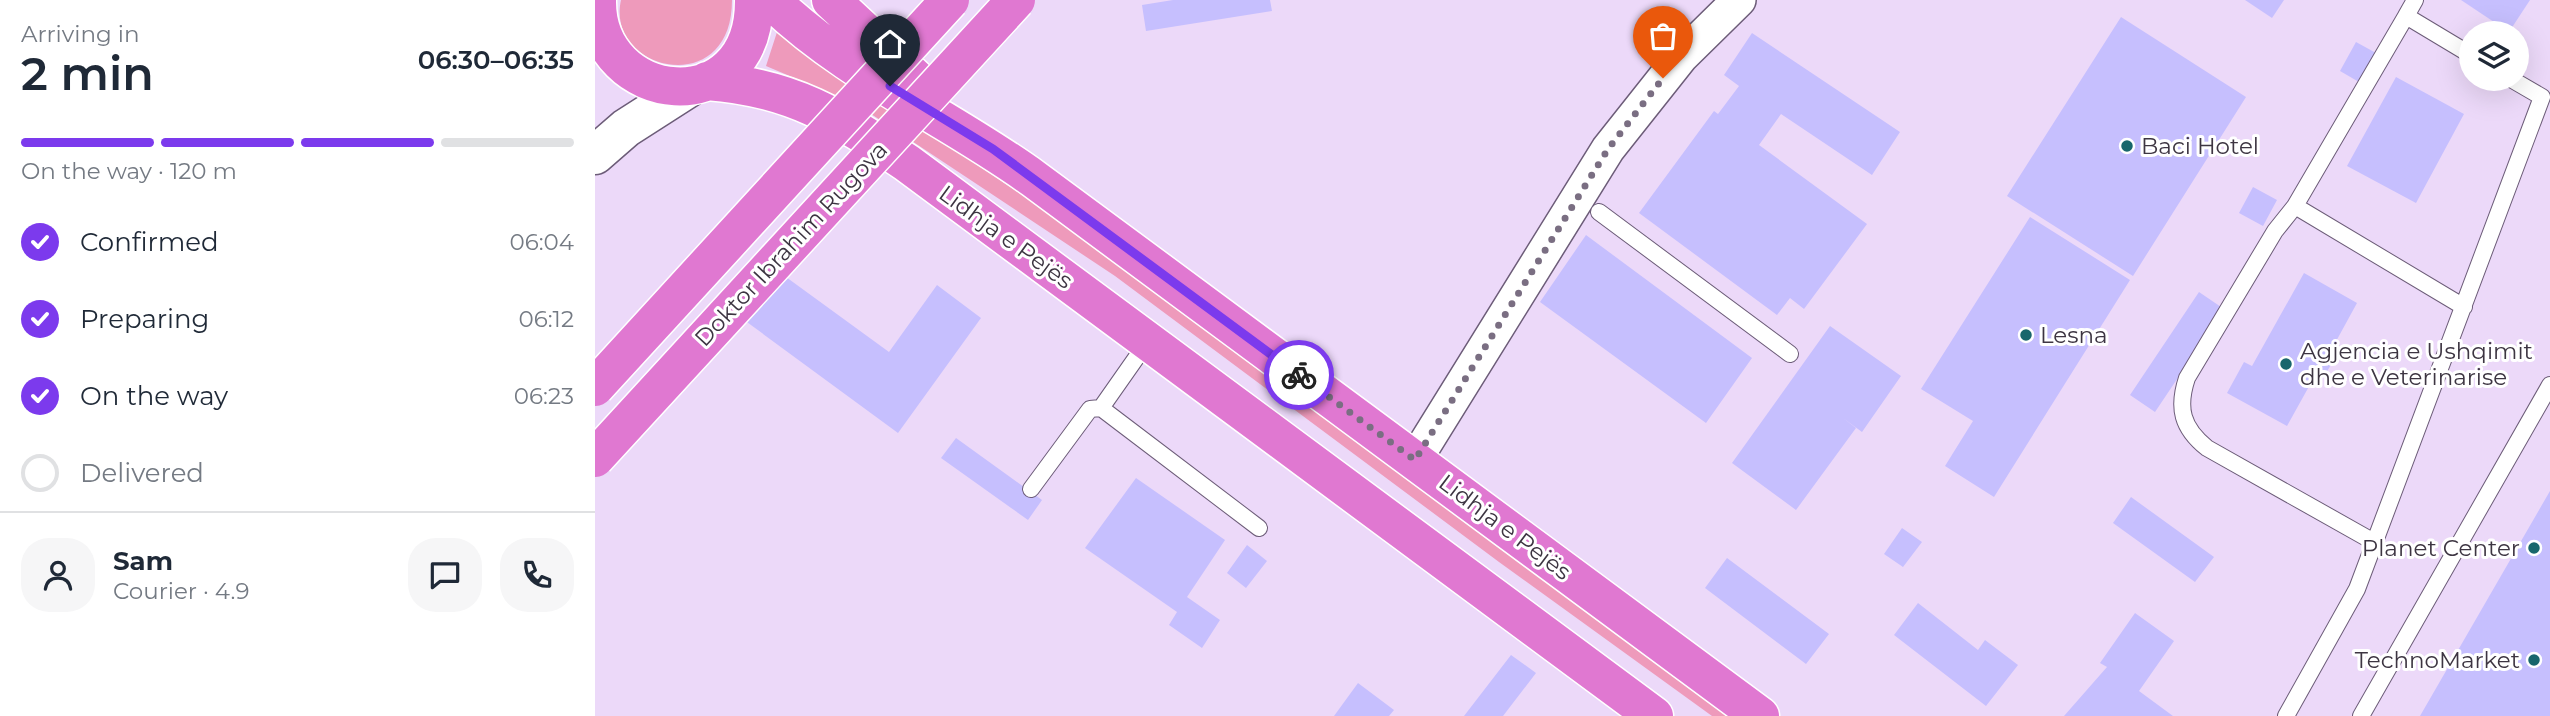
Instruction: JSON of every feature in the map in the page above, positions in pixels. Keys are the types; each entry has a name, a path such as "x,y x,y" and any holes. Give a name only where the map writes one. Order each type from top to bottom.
{"highway":[{"path":"698,84 725,71 739,56 749,38 754,18 754,0"},
{"name":"Lidhja e Pejës","path":"771,0 806,31 848,61 993,149 1760,716"},
{"path":"831,0 993,149"},
{"name":"Doktor Ibrahim Rugova","path":"595,387 950,0"},
{"name":"Doktor Ibrahim Rugova","path":"595,458 1016,0"},
{"name":"Lidhja e Pejës","path":"596,11 603,41 618,63 639,79 664,87 740,84 781,93 817,108 859,131 907,163 1654,716"}],"street":[{"path":"1415,460 1608,149 1681,57 1739,0"},
{"path":"595,155 626,128 698,84"}],"lane":[{"path":"2374,542 2207,448 2197,440 2183,416 2181,402 2187,378 2275,231 2295,206 2415,0"},
{"path":"2406,16 2459,48"},
{"path":"2286,716 2357,589 2546,93 2529,86"},
{"path":"2295,206 2464,307"},
{"path":"1599,212 1790,354"},
{"path":"1101,408 1148,341"},
{"path":"2361,716 2550,385"},
{"path":"1031,489 1090,409 1101,408 1259,528"}],"shaded area":[{"path":"621,0 732,0 727,32 712,53 693,63 671,64 649,58 632,44 621,25"},
{"path":"779,26 955,150 1082,235 1742,716 1712,716 1499,562 1115,276 856,104 766,66"}],"building":[{"path":"1173,0 1270,0 1272,11 1146,31 1142,5"},
{"path":"2245,0 2284,0 2272,18"},
{"path":"2461,0 2530,0 2516,21 2492,21"},
{"name":"Baci Hotel","path":"2121,17 2246,97 2133,276 2007,196"},
{"path":"1752,33 1900,132 1872,175 1781,114 1759,145 1867,224 1804,309 1790,298 1777,315 1639,213 1714,111 1718,114 1739,86 1724,75"},
{"path":"2356,42 2376,53 2359,82 2340,71"},
{"path":"2396,77 2464,114 2416,203 2347,166"},
{"path":"2253,187 2277,200 2263,226 2239,213"},
{"name":"Lesna","path":"2030,217 2130,280 1994,497 1945,466 1973,421 1921,389"},
{"path":"1586,235 1752,358 1706,423 1540,302"},
{"path":"775,269 889,352 937,285 981,318 898,433 740,317"},
{"path":"2304,273 2357,303 2334,345 2340,349 2325,375 2317,372 2287,426 2227,393 2244,362 2252,366"},
{"path":"2199,292 2224,309 2155,412 2130,395"},
{"path":"1830,326 1901,376 1862,432 1843,418 1856,428 1796,510 1732,463"},
{"path":"956,438 1042,500 1028,520 941,458"},
{"path":"1136,478 1225,540 1187,597 1220,620 1202,648 1169,625 1177,612 1085,548"},
{"name":"Planet Center","path":"2550,491 2550,716 2420,716"},
{"path":"2131,497 2214,557 2195,582 2113,523"},
{"path":"1902,528 1922,542 1903,567 1884,554"},
{"path":"1247,545 1267,561 1246,588 1227,573"},
{"path":"1727,558 1829,634 1806,664 1705,588"},
{"path":"1918,603 1978,650 1985,640 2018,665 1986,706 1894,635"},
{"path":"2135,613 2174,641 2139,691 2173,716 2064,716 2107,667 2100,663"},
{"path":"1511,655 1536,673 1503,716 1464,716"},
{"path":"1358,683 1394,710 1389,716 1334,716"}],"way so far":[{"path":"1299,375 1415,460 1608,149 1663,78"}],"place":[{"name":"Baci Hotel","path":"2127,146"},
{"name":"Lesna","path":"2026,335"},
{"name":"Agjencia e Ushqimit dhe e Veterinarise","path":"2286,364"},
{"name":"Planet Center","path":"2534,548"},
{"name":"TechnoMarket","path":"2534,660"}],"route":[{"path":"890,86 993,149 1299,375"}]}
